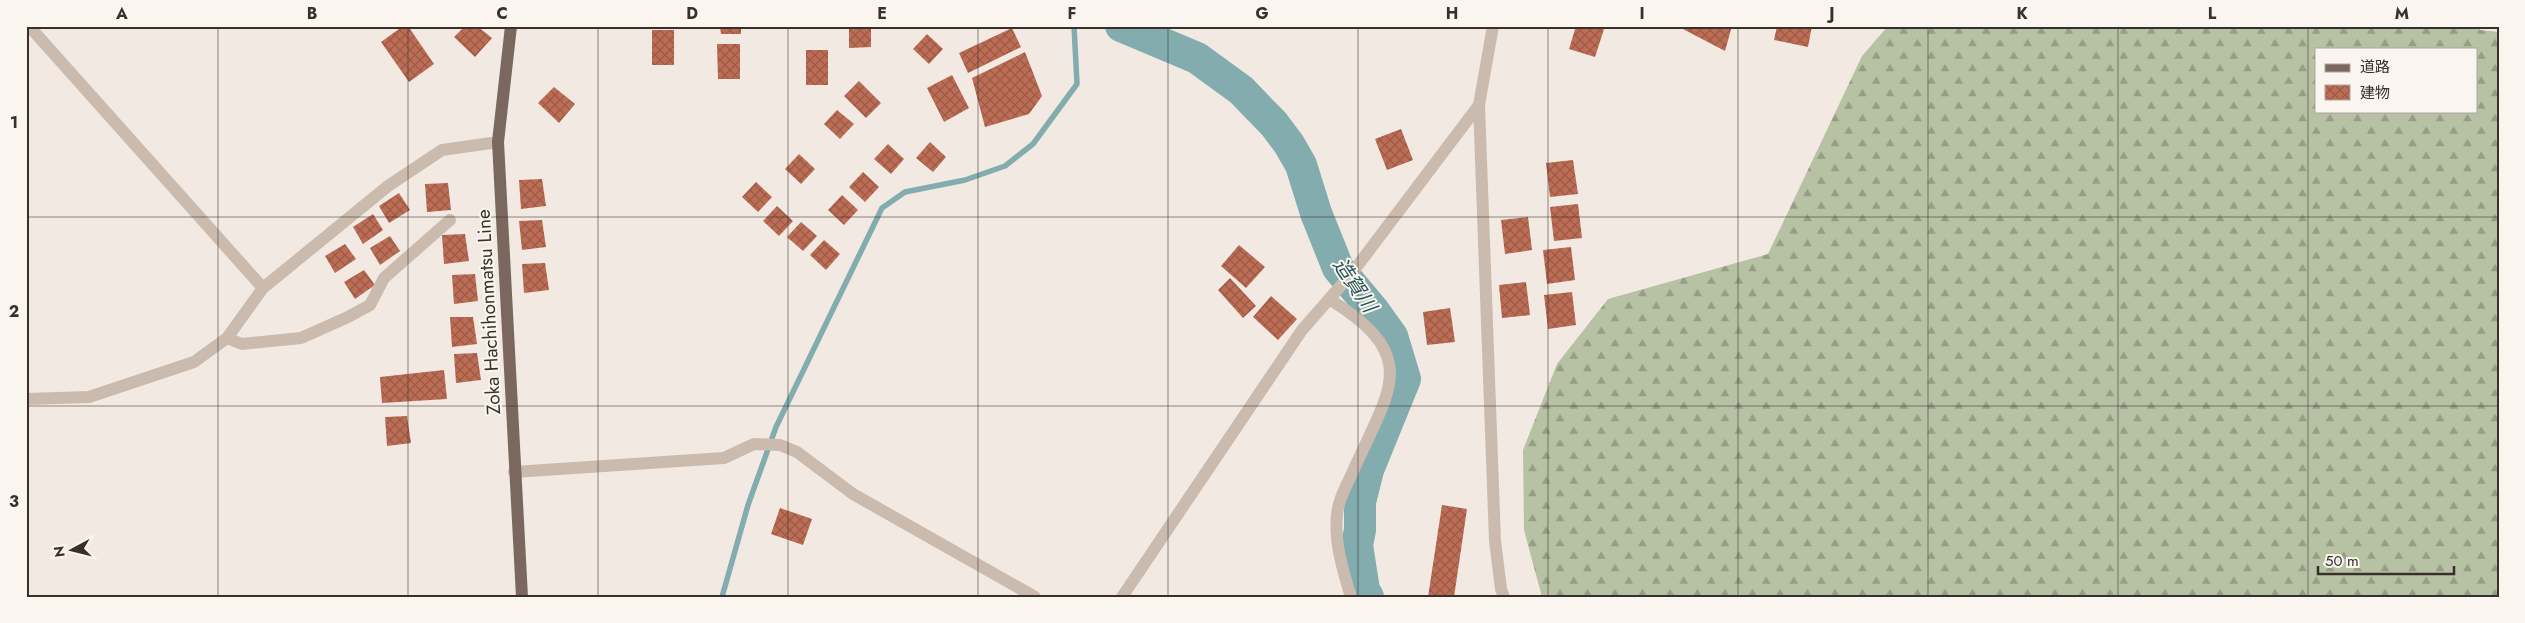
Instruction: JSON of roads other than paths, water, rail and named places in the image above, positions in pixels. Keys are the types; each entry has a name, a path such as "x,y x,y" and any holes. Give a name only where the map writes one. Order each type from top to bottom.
{"main road":[{"name":"Zoka Hachihonmatsu Line","path":"511,26 498,142 522,597"}],"street":[{"path":"29,26 263,288"},
{"path":"1493,26 1479,105 1495,541 1501,588 1504,597"},
{"path":"1122,597 1302,330 1352,273 1479,105"},
{"path":"26,399 89,397 194,362 227,338 246,315 263,288 388,186 442,150 498,142"},
{"path":"227,338 242,344 301,338 348,317 370,305 384,278 450,220"},
{"path":"1329,299 1350,312 1372,330 1388,353 1392,378 1383,405 1343,494 1337,514 1339,553 1351,597"},
{"path":"514,472 724,458 754,444 780,445 797,452 852,494 1035,597"}],"waterway":[{"path":"722,597 748,505 776,427 882,208 905,192 965,180 1005,166 1033,144 1077,84 1074,26"},
{"name":"造賀川","path":"1121,26 1197,58 1241,90 1274,124 1289,144 1301,165 1316,213 1338,268 1392,336 1405,379 1368,470 1360,502 1360,530 1357,545 1364,590 1368,597"}]}
